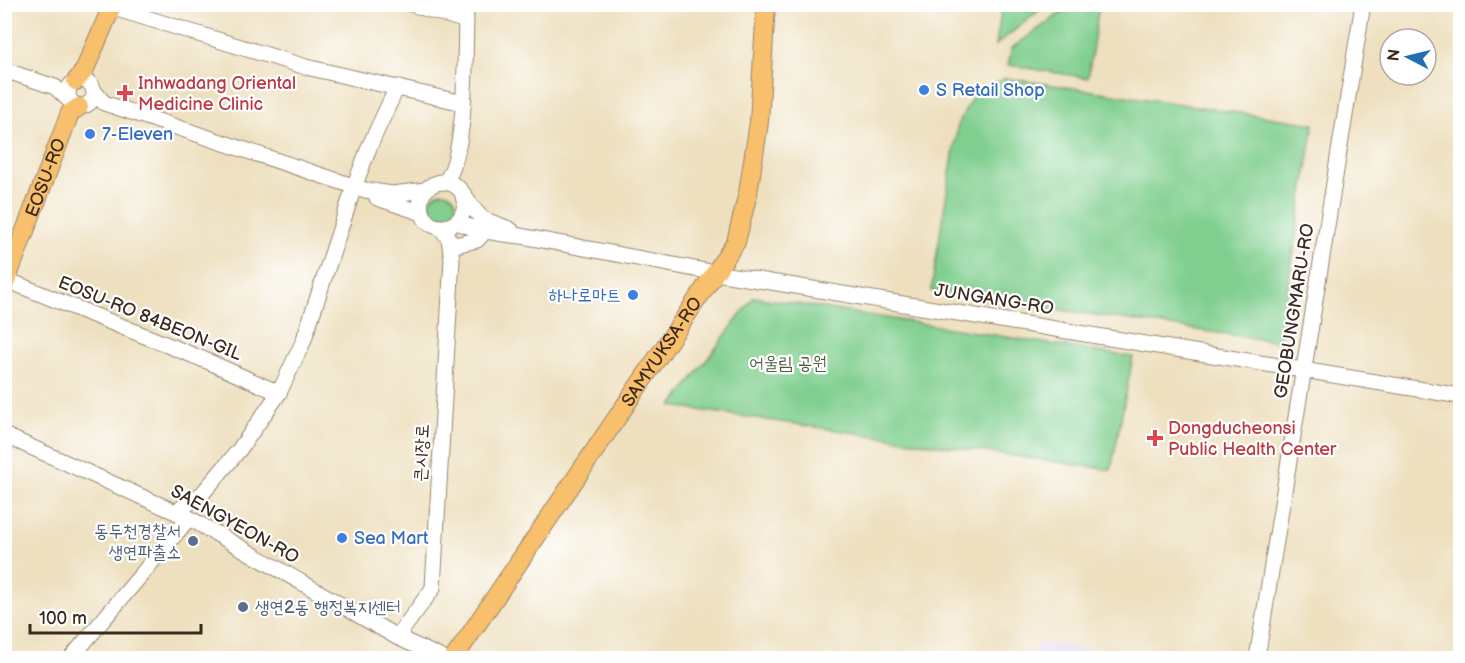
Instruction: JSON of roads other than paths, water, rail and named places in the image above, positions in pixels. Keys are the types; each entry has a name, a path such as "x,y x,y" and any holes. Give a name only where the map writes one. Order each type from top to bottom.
{"main road":[{"name":"SAMYUKSA-RO","path":"454,658 736,242 748,193 759,122 766,4"},
{"name":"EOSU-RO","path":"5,282 81,94 108,6"}],"street":[{"path":"411,4 466,21"},
{"path":"440,227 457,222 464,212 465,199 455,188 454,166 459,146 463,104 466,4"},
{"name":"GEOBUNGMARU-RO","path":"1257,658 1364,4"},
{"path":"108,6 306,67 463,104"},
{"path":"4,70 360,189 392,194 426,190"},
{"path":"71,658 183,515 239,450 279,393 303,342 360,189 370,145 397,87"},
{"path":"485,231 477,240 453,252 449,239 440,227 429,222 422,213 421,201 426,190 432,185 455,188 482,216 521,236"},
{"path":"360,189 370,196 422,213"},
{"path":"457,222 471,228 521,236"},
{"name":"큰시장로","path":"397,638 433,588 453,252 457,222"},
{"name":"JUNGANG-RO","path":"521,236 716,273 1461,396"},
{"name":"EOSU-RO 84BEON-GIL","path":"5,282 207,361 279,393"},
{"name":"SAENGYEON-RO","path":"4,435 183,515 397,638 442,658"}],"place":[{"name":"S Retail Shop","path":"924,90"},
{"name":"Inhwadang Oriental Medicine Clinic","path":"125,93"},
{"name":"7-Eleven","path":"90,134"},
{"name":"하나로마트","path":"633,295"},
{"name":"Dongducheonsi Public Health Center","path":"1155,438"},
{"name":"Sea Mart","path":"342,538"},
{"name":"동두천경찰서 생연파출소","path":"193,541"},
{"name":"생연2동 행정복지센터","path":"243,607"}],"park label":[{"name":"어울림 공원","path":"788,363"}]}
